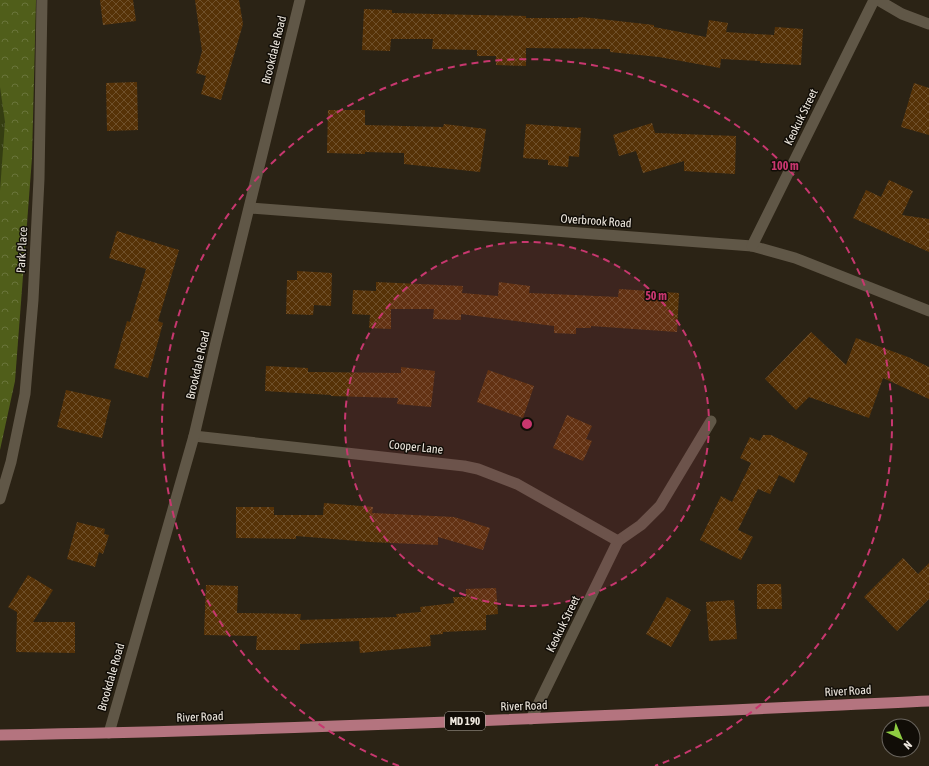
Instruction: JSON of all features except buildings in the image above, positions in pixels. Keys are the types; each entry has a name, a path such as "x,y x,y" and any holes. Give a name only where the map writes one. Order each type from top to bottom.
{"main road":[{"name":"River Road","path":"0,735 109,733 531,719 929,701"}],"street":[{"name":"Park Place","path":"0,499 11,462 25,394 33,300 39,179 42,0"},
{"name":"Brookdale Road","path":"109,733 194,436 300,0"},
{"name":"Keokuk Street","path":"752,246 874,0"},
{"path":"878,0 902,14 929,24"},
{"name":"Overbrook Road","path":"250,208 752,246 795,258 929,311"},
{"path":"618,541 641,525 660,506 711,421"},
{"name":"Cooper Lane","path":"194,436 464,466 478,469 517,484 618,541"},
{"name":"Keokuk Street","path":"531,719 618,541"}],"green space":[{"path":"0,0 36,0 32,158 15,381 0,450"},
{"path":"0,87 5,122 0,191"}]}
